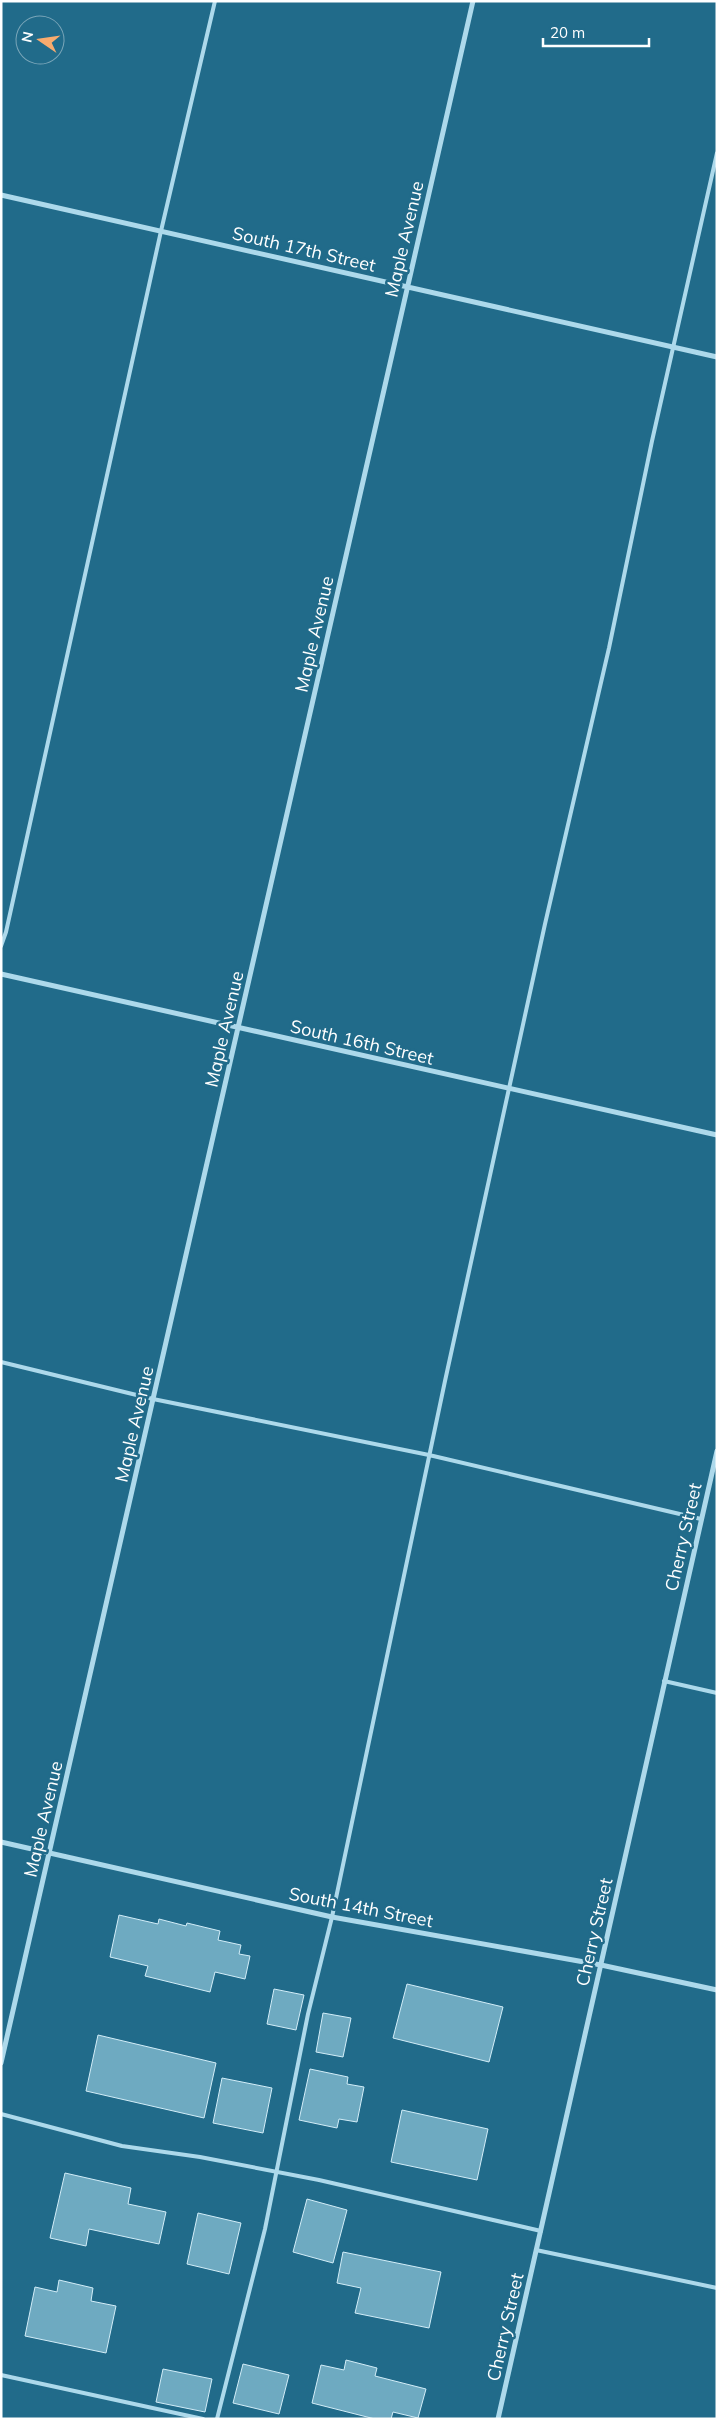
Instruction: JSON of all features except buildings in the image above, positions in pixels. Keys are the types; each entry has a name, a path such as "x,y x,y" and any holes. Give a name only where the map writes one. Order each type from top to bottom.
{"street":[{"name":"Maple Avenue","path":"1,2063 473,1"},
{"name":"South 17th Street","path":"1,195 717,357"},
{"name":"South 16th Street","path":"1,974 717,1135"},
{"name":"Cherry Street","path":"498,2419 717,1451"},
{"name":"South 14th Street","path":"1,1842 332,1917 601,1965 717,1990"}],"lane":[{"path":"1,946 8,922 161,231 215,1"},
{"path":"217,2419 265,2229 308,2014 332,1917 430,1455 717,153"},
{"path":"1,1362 153,1399 430,1455 701,1519"},
{"path":"664,1681 717,1693"},
{"path":"1,2114 122,2146 276,2172 541,2231"},
{"path":"536,2250 717,2288"},
{"path":"1,2375 203,2419"}]}
